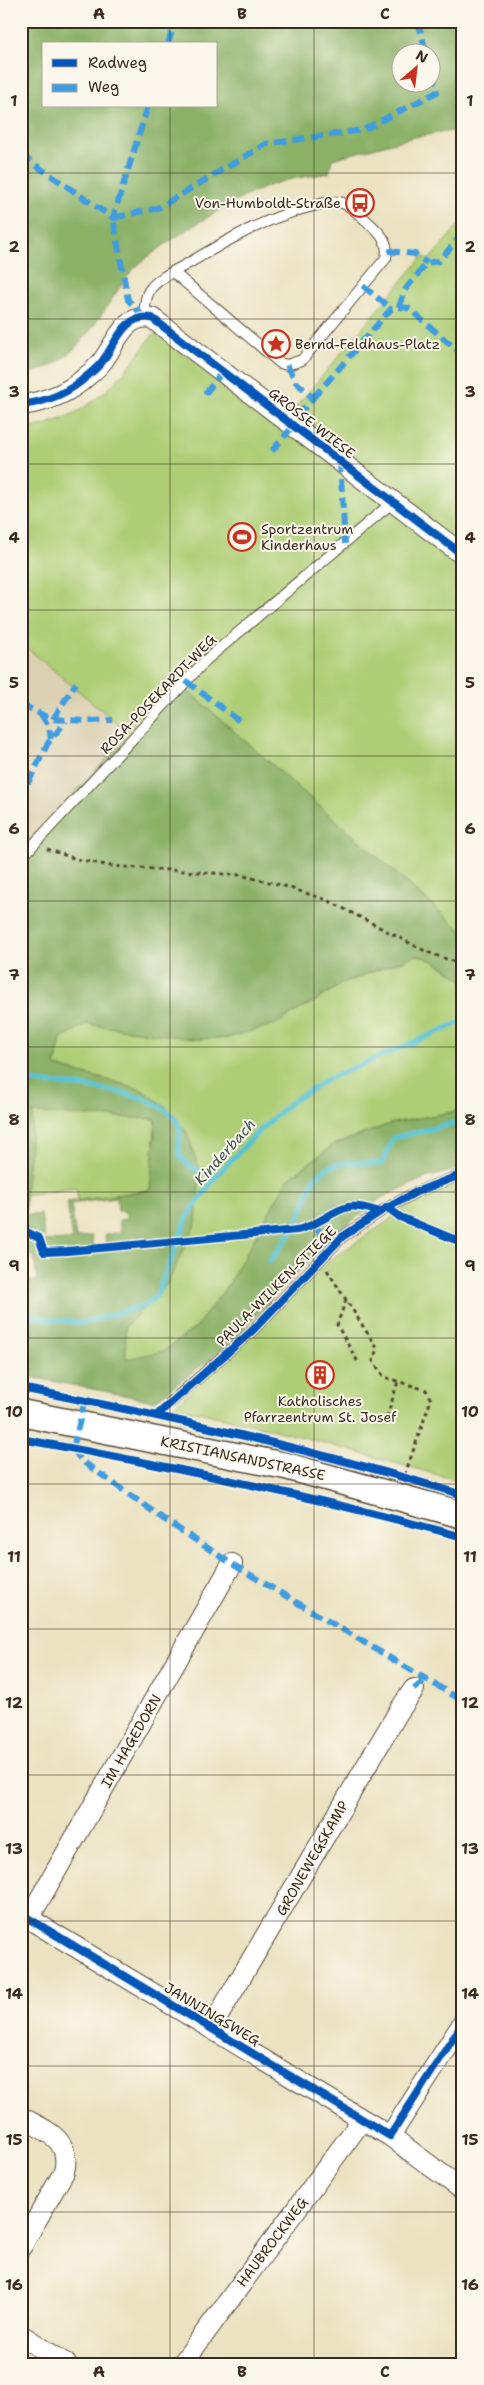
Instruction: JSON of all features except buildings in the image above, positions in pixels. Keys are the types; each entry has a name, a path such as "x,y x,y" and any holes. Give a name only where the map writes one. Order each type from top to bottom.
{"street":[{"path":"21,405 37,403 64,393 86,378 102,362 127,324 144,317"},
{"name":"GROSSE WIESE","path":"144,317 152,318 161,323 463,555"},
{"name":"KRISTIANSANDSTRASSE","path":"21,1413 286,1466 463,1515"},
{"name":"IM HAGEDORN","path":"25,1916 232,1564"},
{"name":"GRONEWEGSKAMP","path":"212,2028 398,1711 414,1689"},
{"name":"JANNINGSWEG","path":"25,1916 390,2136 463,2190"},
{"path":"390,2136 463,2023"},
{"path":"21,2117 58,2140 63,2145 67,2160 64,2172 21,2247"},
{"name":"HAUBROCKWEG","path":"182,2364 362,2120"},
{"path":"21,2335 66,2364"}],"lane":[{"path":"144,317 145,301 150,288 173,272 240,232 285,213 330,202 340,202 355,211 382,235 388,251 386,258 302,360 287,365 280,364 173,272"},
{"name":"ROSA-POSEKARDT-WEG","path":"21,858 206,660 394,501"},
{"name":"PAULA-WILKEN-STIEGE","path":"170,1403 253,1330 342,1237 380,1212 416,1192 463,1174"}],"path":[{"path":"34,845 76,859 111,866 240,874 281,885 327,900 427,952 463,965"},
{"path":"318,1261 324,1266 377,1348 373,1361 384,1376 426,1390 431,1400 404,1477"},
{"path":"346,1299 337,1324 359,1364"},
{"path":"387,1417 398,1381"}],"shaded area":[{"path":"21,643 130,734 21,849"}],"green space":[{"path":"21,21 463,21 463,135 452,131 414,137 332,159 329,173 298,178 265,187 224,208 179,235 142,262 123,282 84,338 66,356 50,366 21,376"},
{"name":"Sportzentrum Kinderhaus","path":"463,220 463,932 179,683 130,734 21,643 21,430 44,425 82,409 112,385 152,336 159,333 280,426 423,256 429,260"},
{"path":"179,683 463,932 463,980 434,961 417,955 343,983 276,1024 227,1038 194,1039 86,1024 61,1038 55,1066 140,1089 166,1107 187,1133 200,1171 196,1223 168,1283 125,1327 126,1359 164,1351 195,1328 228,1285 288,1179 333,1145 393,1123 463,1110 463,1168 425,1178 383,1197 335,1234 232,1340 207,1362 154,1401 21,1375 21,1283 37,1280 34,1255 21,1256 21,849","holes":["33,1113 156,1119 150,1190 67,1202 72,1240 45,1241 41,1214 26,1215 25,1195","117,1198 118,1211 125,1211 126,1219 119,1220 121,1232 105,1235 106,1244 93,1246 92,1236 76,1238 71,1204"]},
{"path":"417,955 434,961 463,980 463,1110 393,1123 333,1145 288,1179 228,1285 195,1328 164,1351 126,1360 125,1327 168,1283 187,1133 166,1107 140,1089 55,1066 61,1038 86,1024 194,1039 227,1038 313,1003 343,983"},
{"path":"33,1113 156,1119 150,1190 78,1201 76,1188 25,1195"},
{"path":"463,1181 463,1482 299,1436 174,1406 229,1358 331,1259 388,1221 407,1204 436,1188"}],"waterway":[{"name":"Kinderbach","path":"21,1310 40,1318 83,1323 146,1305 157,1295 188,1216 216,1176 260,1130 290,1103 328,1079 463,1021"},
{"path":"21,1081 82,1086 128,1094 148,1101 165,1110 177,1121 180,1131 179,1152 184,1161 215,1178"},
{"path":"270,1261 294,1228 309,1189 323,1170 348,1162 382,1164 393,1138 463,1121"}],"marked path":[{"path":"169,42 175,21"},
{"path":"418,21 423,42"},
{"path":"144,317 128,300 113,218 158,208 266,144 363,130 437,92"},
{"path":"21,155 113,218 147,108"},
{"path":"399,307 405,290 427,263 439,261 463,233"},
{"path":"388,251 415,254 427,263"},
{"path":"363,286 391,309"},
{"path":"313,398 391,309 399,307 408,308 463,355"},
{"path":"287,365 296,382 313,398 291,423"},
{"path":"205,394 223,371"},
{"path":"272,451 294,425"},
{"path":"340,461 345,544"},
{"path":"186,681 242,723"},
{"path":"53,719 76,683"},
{"path":"21,704 50,719 113,720"},
{"path":"41,714 49,727 51,739"},
{"path":"28,783 48,743 66,721"},
{"path":"314,1225 332,1247"},
{"path":"73,1448 85,1400"},
{"path":"73,1449 82,1461 165,1520 232,1564 463,1701"},
{"path":"414,1689 426,1679"}],"cycle path":[{"path":"21,405 48,399 73,387 99,365 127,325 134,320 152,318 463,555"},
{"path":"157,1415 253,1330 342,1237 380,1212 416,1192 463,1174"},
{"path":"21,1233 27,1232 39,1238 44,1252 67,1251 297,1230 348,1207 380,1212"},
{"path":"387,1207 400,1217 463,1243"},
{"path":"21,1388 133,1411 299,1449 463,1495"},
{"path":"21,1439 243,1483 463,1537"},
{"path":"21,1914 390,2136 463,2023"}],"place":[{"name":"Von-Humboldt-Straße","path":"360,203"},
{"name":"Bernd-Feldhaus-Platz","path":"276,344"},
{"name":"Sportzentrum Kinderhaus","path":"242,537"},
{"name":"Katholisches Pfarrzentrum St. Josef","path":"320,1375"}]}
